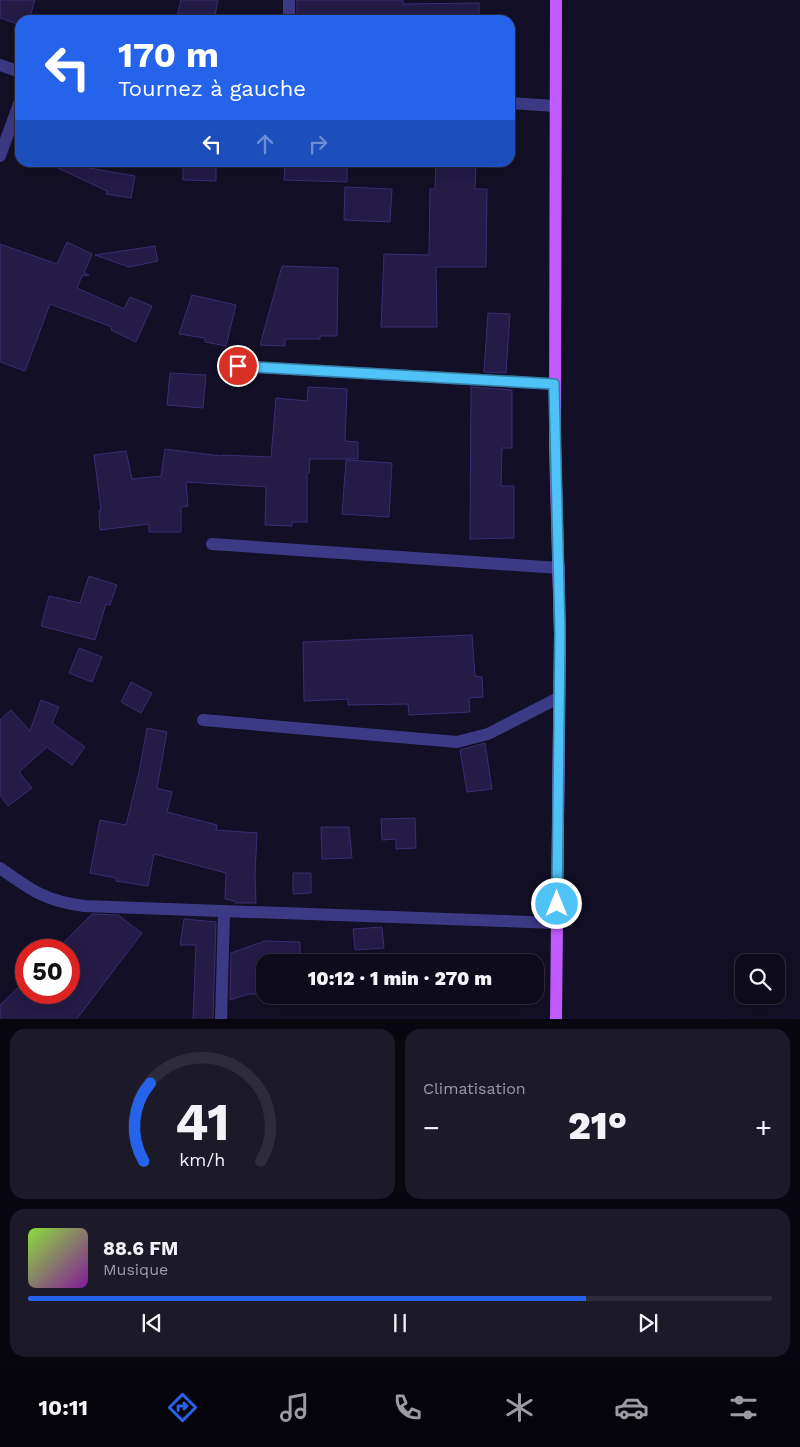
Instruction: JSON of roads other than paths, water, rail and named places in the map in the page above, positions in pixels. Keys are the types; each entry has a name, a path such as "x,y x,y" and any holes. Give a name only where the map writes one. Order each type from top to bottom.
{"main road":[{"path":"556,0 554,384 555,482 559,568 556,1019"}],"street":[{"path":"289,0 289,15"},
{"path":"0,65 15,70"},
{"path":"515,103 555,106"},
{"path":"0,156 15,115"},
{"path":"238,366 554,384"},
{"path":"212,544 559,568"},
{"path":"203,720 457,742 488,734 558,698"},
{"path":"0,868 42,896 63,903 224,912 557,923"},
{"path":"221,1019 224,912"}]}
